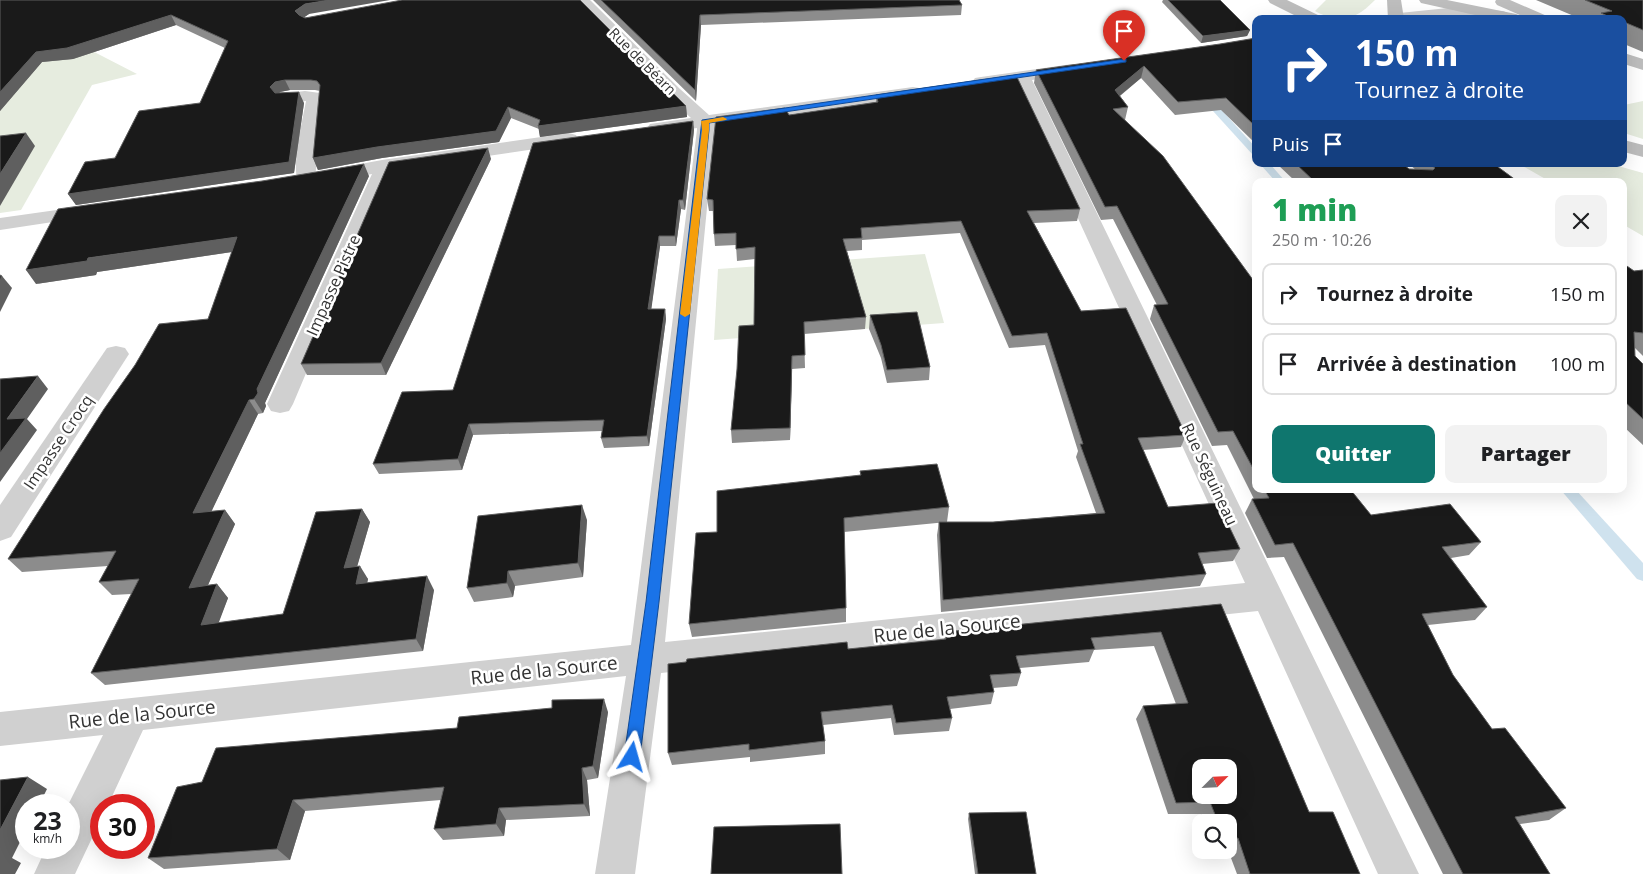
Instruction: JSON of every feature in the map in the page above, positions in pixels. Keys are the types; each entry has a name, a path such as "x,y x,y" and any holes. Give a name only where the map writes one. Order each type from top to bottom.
{"main road":[{"path":"1275,0 1307,15"},
{"path":"1394,0 1394,15"},
{"path":"1426,0 1501,15"},
{"path":"1498,0 1533,15"},
{"path":"1627,59 1643,65"},
{"path":"1627,147 1643,151"}],"street":[{"name":"Rue de Béarn","path":"582,0 674,93 705,121"},
{"path":"1421,15 1448,12 1486,15"},
{"path":"962,84 1085,67"},
{"name":"Rue Séguineau","path":"1019,76 1024,81 1400,874"},
{"path":"640,130 934,89"},
{"path":"286,98 314,97 306,179"},
{"path":"615,874 646,659 706,130 705,121"},
{"path":"287,183 382,166 584,137"},
{"name":"Impasse Pistre","path":"280,404 382,174 382,166"},
{"path":"0,224 115,208"},
{"name":"Impasse Crocq","path":"0,529 116,354"},
{"name":"Rue de la Source","path":"0,729 646,659 1246,597 1268,597"},
{"path":"80,821 132,715"},
{"path":"54,874 62,859"}],"shaded area":[{"path":"1326,0 1375,0 1356,15 1324,15 1315,11"},
{"path":"34,21 137,74 92,85 21,210 0,213 0,31"},
{"path":"1643,101 1643,139 1627,134 1627,104"},
{"path":"1524,167 1622,167 1643,173 1643,236 1627,227 1627,178 1544,178"},
{"path":"925,254 944,323 714,340 718,269"}],"building":[{"path":"0,0 330,0 305,4 295,11 305,18 402,0 580,0 686,106 538,126 540,120 508,107 496,131 377,147 313,158 320,85 317,81 311,80 285,80 275,82 270,87 275,93 299,92 289,162 68,194 85,162 115,158 139,111 200,103 228,41 171,15 67,48 36,52 0,92"},
{"path":"601,0 959,0 962,5 700,15 695,90"},
{"path":"1168,0 1220,0 1250,30 1203,36"},
{"path":"1585,0 1643,0 1643,30 1627,23 1627,15 1605,15 1601,13 1612,11"},
{"path":"1252,39 1252,123 1226,98 1178,102 1144,66 1115,90 1128,107 1113,109 1163,156 1252,278 1252,467 1233,431 1218,432 1154,305 1168,304 1117,206 1105,207 1036,70"},
{"path":"1016,75 1080,209 1027,211 1081,311 1126,308 1186,435 1138,438 1168,507 1218,503 1240,549 1198,553 1206,574 943,600 939,522 993,522 1105,513 1080,444 1083,444 1047,333 1012,336 961,221 861,228 862,238 843,239 866,317 804,322 805,355 792,356 790,428 731,430 739,326 754,325 755,247 736,249 736,233 714,234 713,200 707,199 716,117 785,108 789,115 878,102 876,95"},
{"path":"693,121 683,200 679,200 675,236 659,236 648,309 665,309 647,436 601,438 604,420 469,424 458,459 373,464 402,392 453,390 533,143"},
{"path":"26,133 0,174 0,136"},
{"path":"488,148 381,363 301,364 389,162"},
{"path":"364,164 257,389 258,393 254,399 249,400 193,513 225,510 189,588 217,584 201,625 283,614 316,512 362,509 344,568 360,566 356,584 427,576 416,639 91,673 139,579 99,582 116,551 8,559 104,409 135,365 159,324 208,319 237,237 88,258 87,261 26,270 58,209 262,181"},
{"path":"1299,167 1407,167 1409,169 1433,170 1434,167 1498,167 1513,178 1311,178"},
{"path":"1627,266 1634,271 1643,270 1643,333 1634,332 1635,356 1643,364 1643,419 1627,404"},
{"path":"917,312 930,367 887,370 881,345 870,315"},
{"path":"38,376 7,419 26,418 0,453 0,379"},
{"path":"937,464 949,507 844,518 846,608 689,624 696,533 717,532 717,491 861,475 860,471"},
{"path":"1266,493 1353,493 1371,515 1450,504 1481,542 1442,547 1487,607 1422,614 1453,675 1492,729 1505,728 1566,808 1515,817 1550,874 1463,874 1293,543 1275,545 1252,499 1269,498"},
{"path":"582,505 578,563 508,571 507,583 467,588 478,516"},
{"path":"1221,604 1309,812 1333,812 1360,874 1250,874 1237,838 1237,814 1215,814 1211,804 1238,804 1238,759 1192,759 1192,803 1176,803 1143,706 1188,703 1161,632 1091,638 1095,649 1016,656 1021,673 990,675 994,692 947,697 952,718 896,723 892,705 821,712 825,741 749,750 749,744 668,753 668,664 686,662 687,659 847,642 848,649 946,639 945,632"},
{"path":"604,699 593,766 582,768 584,804 499,808 496,824 434,829 444,787 293,800 277,849 155,858 155,841 177,787 202,782 216,748 457,728 459,717 552,708 552,700"},
{"path":"28,777 19,794 15,794 15,802 0,830 0,780"},
{"path":"1026,812 1036,874 978,874 969,813"},
{"path":"840,824 842,874 711,874 714,827"}],"waterway":[{"path":"1206,98 1252,149"},
{"path":"1268,167 1277,178"},
{"path":"1571,493 1643,574"}],"slow traffic":[{"path":"685,314 706,130 705,121 723,119"}],"route":[{"path":"632,757 653,602 706,130 705,121 1124,61"}]}
